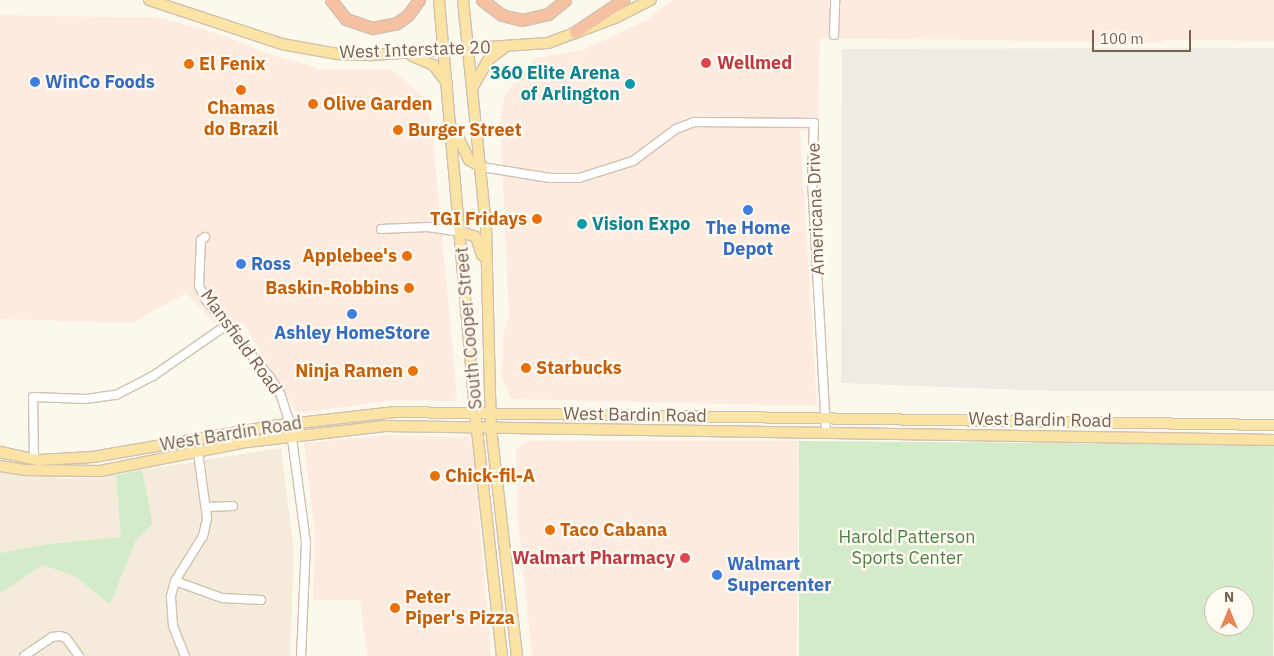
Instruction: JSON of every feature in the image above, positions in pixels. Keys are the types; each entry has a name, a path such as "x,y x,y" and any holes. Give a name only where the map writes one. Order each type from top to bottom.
{"highway":[{"path":"331,0 346,18 372,28 397,23 408,16 419,0"},
{"path":"482,0 502,15 522,20 548,14 565,0"},
{"path":"575,32 623,0"}],"main road":[{"name":"West Interstate 20","path":"149,0 311,50 337,54 445,52 548,43 651,0"},
{"name":"South Cooper Street","path":"439,0 452,124 475,412 502,656"},
{"name":"South Cooper Street","path":"464,0 482,167 491,428 517,656"},
{"path":"473,87 488,60 505,48"},
{"path":"404,54 432,65 448,85"},
{"path":"452,124 469,160 482,167"},
{"path":"461,232 476,238 481,246 487,288"},
{"name":"West Bardin Road","path":"0,452 34,459 93,457 290,424 370,413 490,412 1064,420 1274,425"},
{"path":"663,415 664,429"},
{"path":"1064,420 1064,434"},
{"name":"West Bardin Road","path":"0,466 25,470 100,472 198,452 293,436 384,426 1064,434 1274,440"}],"street":[{"path":"834,34 835,0"},
{"name":"Americana Drive","path":"482,167 550,178 579,178 598,174 633,160 676,129 694,122 814,123 812,180 826,432"},
{"path":"381,230 428,227 461,232"},
{"name":"Mansfield Road","path":"205,237 201,240 199,286 206,300 228,324 270,377 290,424 293,436 306,543 301,656"},
{"path":"34,459 33,397 86,399 116,395 160,371 228,324"},
{"path":"185,656 175,638 170,615 175,581 203,536 207,508 198,452"},
{"path":"207,508 233,506"},
{"path":"175,581 222,598 262,600"},
{"path":"24,656 52,637 60,636 66,638 80,656"}],"shaded area":[{"path":"673,0 1274,0 1274,41 1165,40 1165,43 820,38 818,130 800,131 817,406 511,399 502,377 503,334 509,316 500,119 505,94 535,58 583,50 645,21"},
{"path":"0,15 161,18 220,34 264,52 322,70 391,69 424,97 432,128 457,396 453,401 397,400 297,413 243,323 214,322 186,293 132,323 0,319"},
{"path":"1274,48 1274,391 1051,391 841,383 842,49"},
{"path":"386,435 469,437 473,446 491,656 367,656 360,600 313,600 315,534 304,443"},
{"path":"528,441 799,441 797,656 532,656 518,520 516,449"},
{"path":"281,448 294,551 290,656 0,656 0,594 42,565 75,576 110,605 136,540 153,524 142,470"},
{"path":"0,472 70,479 116,475 122,537 47,544 0,553"}],"green space":[{"name":"Harold Patterson Sports Center","path":"799,441 1274,445 1273,656 799,656"},
{"path":"142,470 153,524 136,540 110,605 75,576 42,565 0,594 0,553 47,544 121,537 116,475"}],"place":[{"name":"Wellmed","path":"706,63"},
{"name":"El Fenix","path":"189,64"},
{"name":"WinCo Foods","path":"35,82"},
{"name":"360 Elite Arena of Arlington","path":"630,84"},
{"name":"Chamas do Brazil","path":"241,90"},
{"name":"Olive Garden","path":"313,104"},
{"name":"Burger Street","path":"398,130"},
{"name":"The Home Depot","path":"748,210"},
{"name":"TGI Fridays","path":"537,219"},
{"name":"Vision Expo","path":"582,224"},
{"name":"Applebee's","path":"407,256"},
{"name":"Ross","path":"241,264"},
{"name":"Baskin-Robbins","path":"409,288"},
{"name":"Ashley HomeStore","path":"352,314"},
{"name":"Starbucks","path":"526,368"},
{"name":"Ninja Ramen","path":"413,371"},
{"name":"Chick-fil-A","path":"435,476"},
{"name":"Taco Cabana","path":"550,530"},
{"name":"Walmart Pharmacy","path":"685,558"},
{"name":"Walmart Supercenter","path":"717,575"},
{"name":"Peter Piper's Pizza","path":"395,608"}]}
